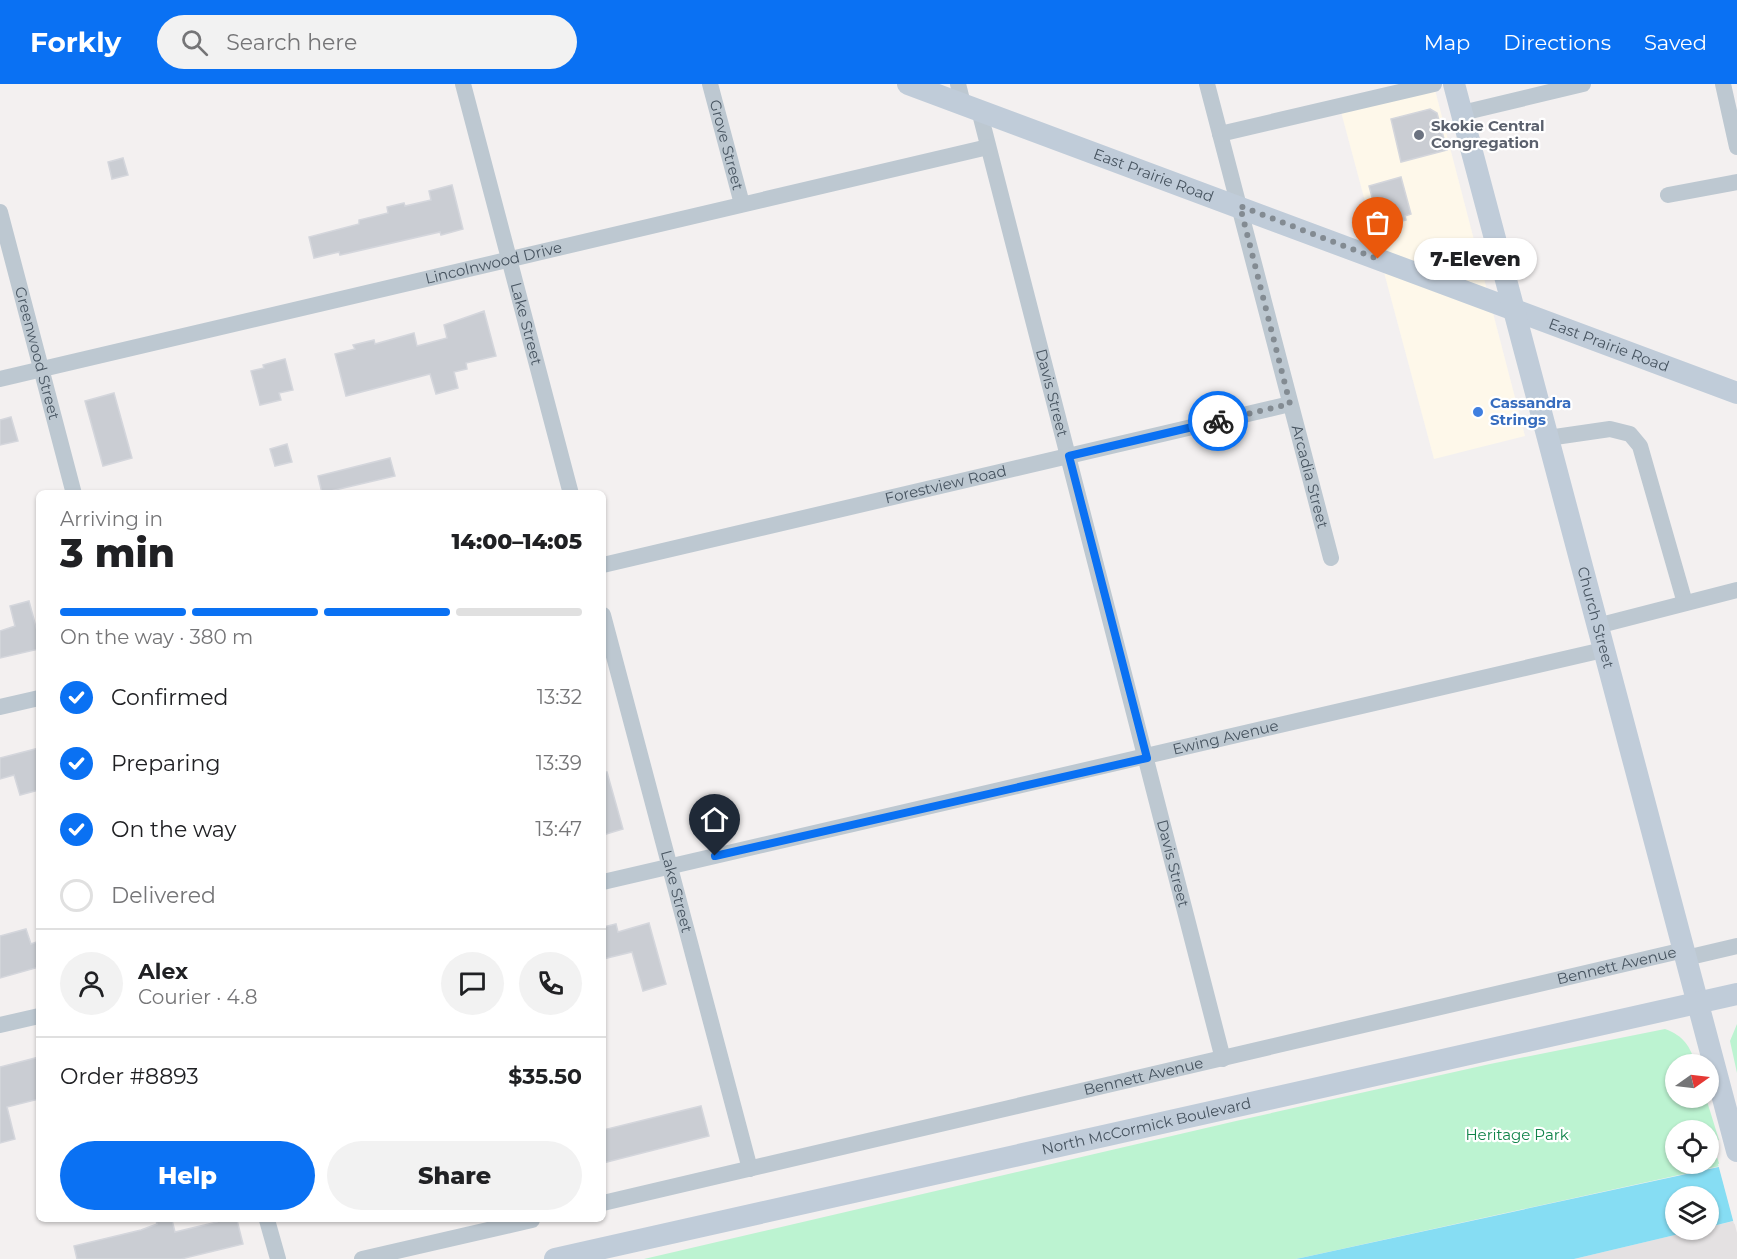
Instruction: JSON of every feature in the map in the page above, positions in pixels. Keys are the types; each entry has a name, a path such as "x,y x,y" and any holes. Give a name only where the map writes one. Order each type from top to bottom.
{"street":[{"name":"Lake Street","path":"462,84 570,490"},
{"name":"Grove Street","path":"710,84 742,204"},
{"name":"East Prairie Road","path":"908,84 966,99 1240,206 1737,393"},
{"name":"Arcadia Street","path":"1207,84 1331,558"},
{"path":"1220,134 1450,84"},
{"name":"Church Street","path":"1450,84 1462,113 1735,1144"},
{"path":"1462,113 1583,84"},
{"path":"1723,84 1737,147"},
{"name":"Davis Street","path":"966,99 988,147 1223,1059"},
{"name":"Lincolnwood Drive","path":"0,379 988,147"},
{"path":"1668,195 1737,182"},
{"name":"Greenwood Street","path":"0,212 73,490"},
{"name":"Forestview Road","path":"606,564 1290,404"},
{"path":"1548,438 1610,429 1630,434 1640,446 1685,603"},
{"path":"1597,626 1737,590"},
{"name":"Lake Street","path":"606,626 750,1169"},
{"name":"Ewing Avenue","path":"606,881 1147,758 1604,650"},
{"path":"0,707 36,699"},
{"name":"Bennett Avenue","path":"606,1202 1685,954 1737,946"},
{"name":"North McCormick Boulevard","path":"555,1259 1737,994"},
{"path":"0,1025 36,1017"},
{"path":"268,1222 278,1259"},
{"path":"362,1259 523,1222"}],"shaded area":[{"path":"1434,86 1525,436 1434,459 1340,108"},
{"path":"1734,1221 1737,1233 1737,1259 1574,1259 1665,1237 1665,1240 1719,1240 1719,1225"}],"green space":[{"path":"1737,1024 1737,1073 1730,1041"},
{"name":"Heritage Park","path":"1665,1029 1685,1042 1692,1054 1665,1054 1665,1108 1709,1108 1713,1120 1665,1120 1665,1174 1684,1174 1296,1259 644,1259 1490,1064"}],"water":[{"path":"1737,1163 1737,1220 1719,1224 1719,1186 1665,1186 1665,1237 1574,1259 1296,1259 1686,1174 1719,1174 1719,1167"}],"pier":[{"path":"1737,1160 1737,1223 1734,1224 1719,1168 1719,1164"}],"building":[{"name":"Skokie Central Congregation","path":"1430,109 1437,113 1447,150 1401,162 1391,119"},
{"path":"123,158 128,175 112,179 108,162"},
{"path":"1401,177 1411,214 1405,216 1406,220 1380,227 1369,186"},
{"path":"452,185 463,229 441,235 440,232 340,255 339,252 314,258 309,237 359,224 359,220 388,213 387,207 404,203 405,206 431,200 429,191"},
{"path":"484,311 496,356 466,363 467,369 454,372 458,388 436,394 430,374 346,396 335,354 355,349 353,345 374,340 375,344 414,333 417,346 447,338 444,325"},
{"path":"285,359 293,390 279,393 281,400 260,405 251,371"},
{"path":"114,393 132,458 103,466 85,401"},
{"path":"11,417 18,441 0,445 0,420"},
{"path":"287,444 292,462 275,466 270,449"},
{"path":"390,458 395,476 335,490 321,490 318,476"},
{"path":"29,601 36,627 36,650 0,658 0,631 15,626 10,606"},
{"path":"36,749 36,791 20,795 14,775 0,779 0,758"},
{"path":"606,772 607,772 623,829 606,834"},
{"path":"649,923 666,984 643,991 632,952 606,958 606,926 616,924 618,932"},
{"path":"26,929 31,944 36,942 36,968 0,978 0,936"},
{"path":"36,1058 36,1100 7,1107 15,1139 0,1143 0,1067"},
{"path":"701,1106 709,1136 606,1162 606,1129"},
{"path":"156,1222 172,1222 175,1232 217,1222 238,1222 243,1244 181,1259 77,1259 74,1246 157,1224"}],"way so far":[{"path":"1218,421 1290,404 1240,206 1378,259"}],"place":[{"name":"Skokie Central Congregation","path":"1419,135"},
{"name":"7-Eleven","path":"1378,259"},
{"name":"Cassandra Strings","path":"1478,412"}],"route":[{"path":"715,856 1147,758 1069,456 1218,421"}]}
